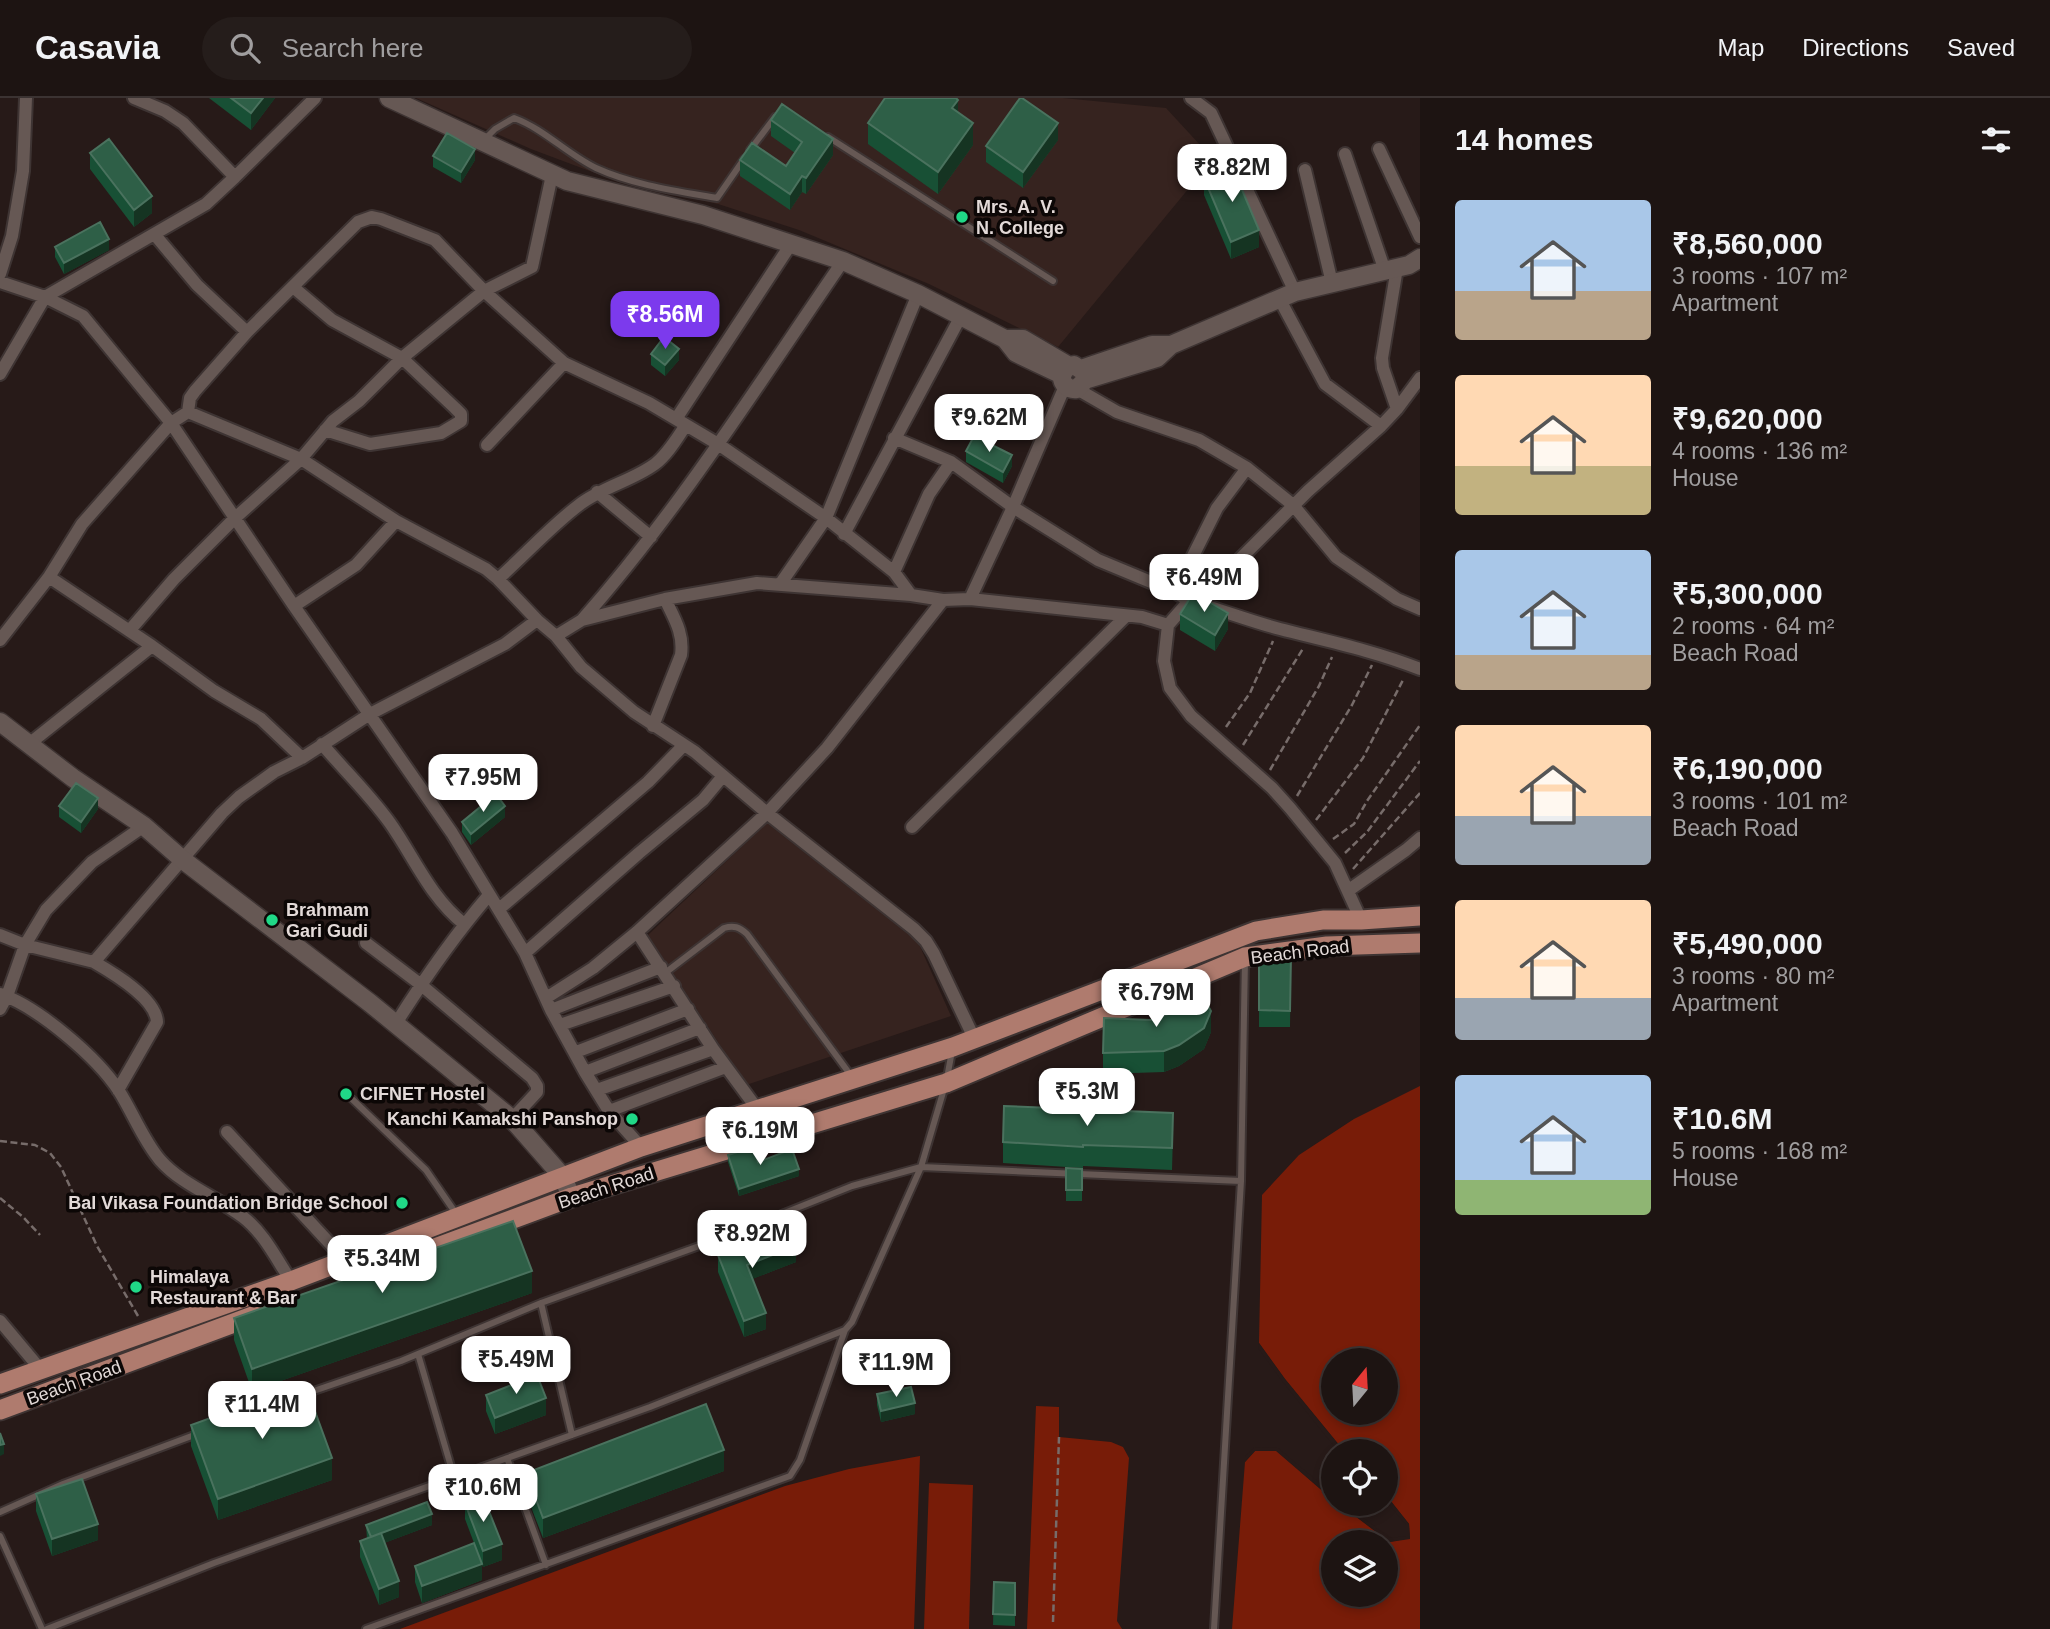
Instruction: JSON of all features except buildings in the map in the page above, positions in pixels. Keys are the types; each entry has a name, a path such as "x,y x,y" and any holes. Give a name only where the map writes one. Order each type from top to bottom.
{"main road":[{"name":"Beach Road","path":"0,1384 291,1281 640,1147 953,1047 1256,931 1323,920 1420,916"},
{"name":"Beach Road","path":"405,1259 572,1197 946,1083 1245,957 1327,946 1420,943"},
{"name":"Beach Road","path":"0,1410 276,1307"},
{"path":"88,1352 97,1374"}],"street":[{"path":"0,274 12,236 23,171 26,98"},
{"path":"134,98 165,111 183,123 235,177"},
{"path":"0,374 45,297 213,199 315,98"},
{"path":"389,98 567,181 703,215 843,261 918,294 1005,339 1016,353 1073,377 1117,412 1199,440 1247,468 1293,505 1336,557 1396,600 1420,609"},
{"path":"1191,98 1211,113 1325,384 1381,426"},
{"path":"1379,149 1420,237"},
{"path":"1345,154 1406,267 1382,358 1397,409"},
{"path":"1305,170 1332,283"},
{"path":"130,631 174,579 235,518 301,459 325,430 402,358 484,291 532,267 552,175"},
{"path":"0,640 49,577 82,524 171,423 188,412 190,398 195,391 247,332 358,222 372,217 435,240 484,291 564,363 649,403 718,444 826,518 894,572 912,595"},
{"path":"155,235 197,285 247,332"},
{"path":"498,579 577,506 597,492 655,464 664,456 681,422 791,244"},
{"path":"556,636 582,620 651,537 843,261"},
{"path":"1073,377 1157,358 1171,345 1287,295 1406,267"},
{"path":"0,282 45,297 83,316 171,423 452,833 525,953 585,1072 609,1111 640,1147"},
{"path":"293,287 332,320 402,358 461,414 461,421 441,433 370,444 325,430"},
{"path":"781,583 826,518 918,294"},
{"path":"844,534 961,316"},
{"path":"488,445 564,363"},
{"path":"970,599 1073,377"},
{"path":"1362,920 1335,863 1264,780 1191,716 1170,688 1164,662 1168,625 1189,601 1235,564 1293,505 1381,426 1420,378"},
{"path":"188,412 301,459 396,521 485,569 498,579 556,636 580,667 653,726 684,745 914,929 926,941 974,1038"},
{"path":"894,438 951,461 1013,507 1098,560 1175,592 1189,601 1279,629 1378,654 1415,668"},
{"path":"894,572 929,494 951,461"},
{"path":"1175,592 1217,508 1247,468"},
{"path":"597,492 651,537"},
{"path":"294,606 356,565 396,521"},
{"path":"49,577 214,691 261,719 302,758"},
{"path":"582,620 665,599 757,583 781,583 943,600 970,599 1126,616 1168,625"},
{"path":"653,726 681,655 680,632 665,599"},
{"path":"549,1004 638,932 767,813 827,748 943,600"},
{"path":"912,827 1126,616"},
{"path":"94,962 222,813 239,797 274,772 302,758 370,714 505,644 537,620"},
{"path":"29,744 152,646"},
{"path":"0,722 144,826 183,860 512,1119 562,1176 572,1197"},
{"path":"322,744 390,824 414,864 449,911 464,924"},
{"path":"499,909 648,782 684,745"},
{"path":"525,953 703,800 723,776"},
{"path":"0,1009 25,945 46,910 92,862 144,826"},
{"path":"1346,885 1406,850 1420,838"},
{"path":"395,1025 464,924 489,895"},
{"path":"638,932 713,1049 758,1110"},
{"path":"0,935 25,945 94,962 115,973 150,1004 156,1013 157,1022 118,1090"},
{"path":"366,943 421,984 532,1078 537,1086 534,1097 512,1119"},
{"path":"549,1004 663,970"},
{"path":"560,1025 674,986"},
{"path":"4,995 43,1017 101,1067 159,1158 171,1171 244,1218 259,1232 291,1281"},
{"path":"576,1052 688,1009"},
{"path":"585,1072 700,1028"},
{"path":"597,1090 713,1049"},
{"path":"609,1111 726,1067"},
{"path":"227,1132 345,1260"},
{"path":"0,1321 41,1370"}],"lane":[{"path":"482,143 495,129 514,118 530,124 574,156 596,168 648,184 717,198 773,118 781,114"},
{"path":"821,133 1053,281"},
{"path":"663,970 724,928 740,928 853,1079"},
{"path":"1214,1629 1241,1181 1245,957"},
{"path":"366,1629 790,1476 800,1460 845,1330 852,1322 922,1167 946,1083 953,1047"},
{"path":"352,1099 426,1170 458,1216"},
{"path":"292,1398 418,1354 541,1303 723,1237 852,1186 922,1167 1241,1181"},
{"path":"541,1303 572,1435"},
{"path":"0,1536 44,1629 214,1563 650,1407 845,1330"},
{"path":"418,1354 454,1477"},
{"path":"0,1512 63,1484 204,1431"},
{"path":"507,1458 546,1565"}],"path":[{"path":"1218,739 1250,693 1279,629"},
{"path":"1237,755 1311,635"},
{"path":"1264,780 1319,686 1338,644"},
{"path":"1290,808 1352,705 1378,654"},
{"path":"1308,831 1363,758 1415,668"},
{"path":"1321,847 1354,824 1420,725"},
{"path":"1335,863 1367,832 1420,761"},
{"path":"1346,885 1420,793"},
{"path":"0,1140 34,1145 50,1153 61,1167 97,1246 147,1330"},
{"path":"0,1198 40,1235"},
{"path":"1053,1622 1059,1437"}],"shaded area":[{"name":"Mrs. A. V. N. College","path":"416,98 1063,98 1166,108 1213,159 1058,347 929,284 799,230 718,204 619,182 531,149"},
{"path":"767,823 918,942 951,1016 746,1085 648,935"},
{"path":"1420,1086 1420,1629 1232,1629 1245,1462 1255,1451 1276,1450 1321,1489 1321,1516 1355,1516 1373,1530 1321,1530 1321,1607 1398,1607 1398,1540 1410,1538 1409,1524 1398,1510 1398,1439 1334,1439 1323,1425 1398,1425 1398,1348 1321,1348 1321,1423 1259,1343 1262,1195 1299,1155 1354,1119"},
{"path":"1036,1406 1059,1407 1059,1437 1111,1442 1123,1447 1129,1458 1117,1621 1122,1629 1027,1629"},
{"path":"920,1456 914,1629 400,1629 785,1486 849,1469"},
{"path":"929,1483 973,1485 969,1629 924,1629"}],"pier":[{"path":"1259,1343 1334,1439 1328,1439 1258,1348"},
{"path":"1254,1447 1278,1448 1321,1484 1321,1490 1276,1451 1255,1451 1245,1462 1245,1457"},
{"path":"1398,1510 1409,1524 1410,1539 1398,1541 1398,1537 1406,1536 1406,1525 1398,1515"},
{"path":"1355,1516 1361,1516 1379,1530 1374,1530"}],"place":[{"name":"Mrs. A. V. N. College","path":"962,217"},
{"name":"Brahmam Gari Gudi","path":"272,920"},
{"name":"CIFNET Hostel","path":"346,1094"},
{"name":"Kanchi Kamakshi Panshop","path":"632,1119"},
{"name":"Bal Vikasa Foundation Bridge School","path":"402,1203"},
{"name":"Himalaya Restaurant & Bar","path":"136,1287"}]}
